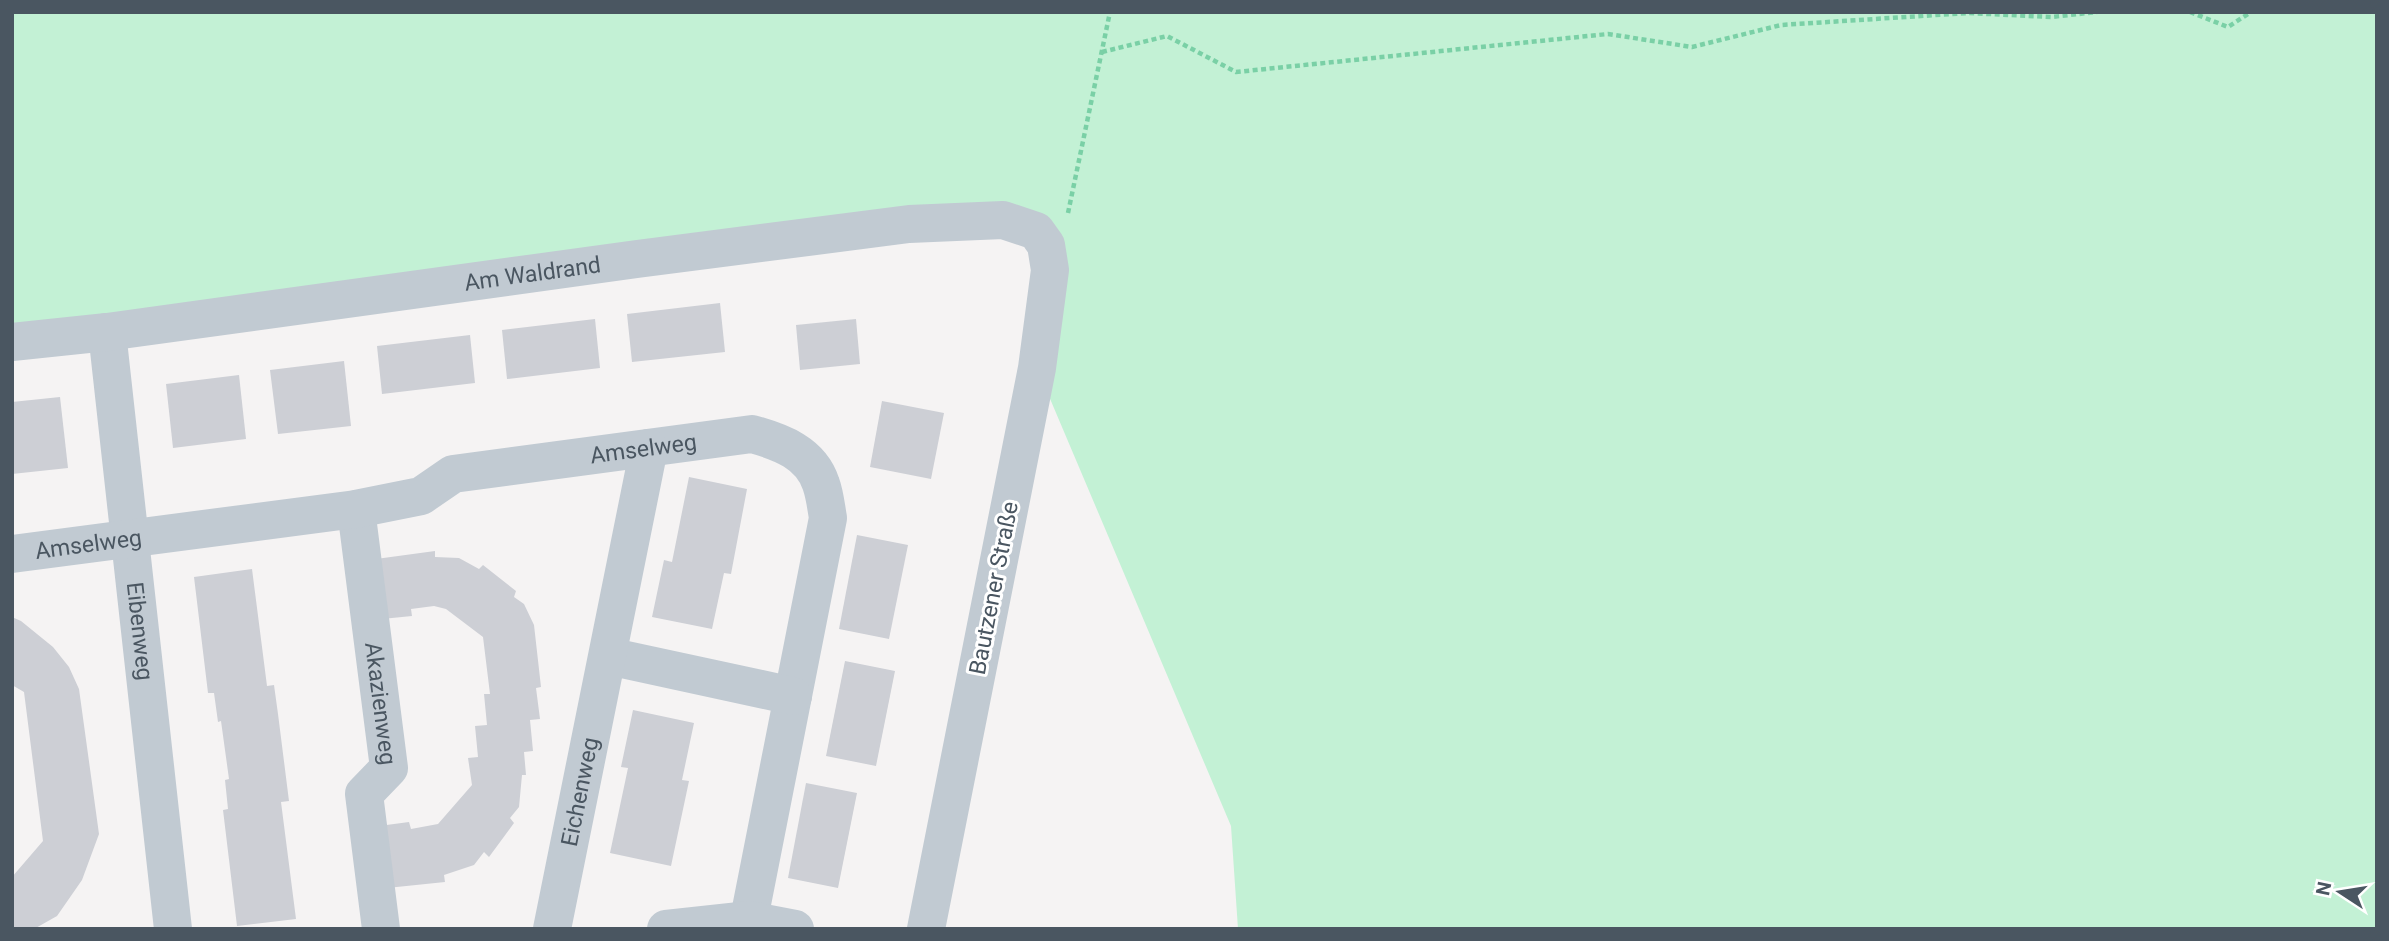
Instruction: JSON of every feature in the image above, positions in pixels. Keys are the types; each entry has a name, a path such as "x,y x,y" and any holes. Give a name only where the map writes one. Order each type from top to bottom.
{"street":[{"name":"Am Waldrand","path":"12,342 107,332 623,260 909,225 1003,220 1036,231 1046,245"},
{"name":"Bautzener Straße","path":"926,929 1037,368 1050,270 1046,245"},
{"name":"Eibenweg","path":"107,332 173,929"},
{"name":"Amselweg","path":"12,554 356,509 421,496 453,474 752,434 781,442 803,457 821,482 828,518 748,924"},
{"name":"Eichenweg","path":"552,929 649,448"},
{"name":"Akazienweg","path":"356,509 390,768 364,794 381,929"},
{"path":"608,656 793,696"},
{"path":"666,929 748,924 795,929"}],"path":[{"path":"1046,245 1067,221 1110,12"},
{"path":"1102,52 1167,36 1236,72 1608,34 1692,47 1781,25 1968,13 2051,17 2097,12"},
{"path":"2190,12 2228,27 2251,12"}],"green space":[{"path":"12,12 2377,12 2377,929 1238,929 1231,826 1037,368 1050,270 1003,220 12,340"}],"building":[{"path":"720,303 725,352 632,362 627,314"},
{"path":"595,319 600,368 507,379 502,330"},
{"path":"856,319 860,364 800,370 796,325"},
{"path":"470,335 475,383 382,394 377,346"},
{"path":"344,361 351,426 278,434 270,370"},
{"path":"239,375 246,439 173,448 166,384"},
{"path":"60,397 68,468 12,474 12,402"},
{"path":"882,401 944,413 931,479 870,467"},
{"path":"689,477 747,489 731,574 724,573 712,629 652,617 664,560 672,562"},
{"path":"857,535 908,545 889,639 839,629"},
{"path":"435,551 435,557 459,558 479,569 483,565 516,591 514,597 524,604 534,625 541,687 536,688 540,719 530,720 533,751 524,752 526,775 522,775 519,807 510,818 514,823 489,857 484,852 474,865 444,875 445,882 387,888 379,826 409,822 411,829 438,824 472,785 468,758 478,757 475,726 487,725 484,694 490,694 483,637 446,609 434,606 411,609 412,616 382,619 376,559"},
{"path":"252,569 267,686 274,685 289,801 281,802 296,919 237,926 223,810 228,809 225,780 229,779 221,721 218,722 214,693 208,693 194,577"},
{"path":"12,617 53,647 69,667 79,689 99,834 82,880 57,916 34,929 12,929 12,877 43,841 24,692 12,685"},
{"path":"845,661 895,671 876,766 826,756"},
{"path":"633,710 694,723 682,780 689,781 671,866 610,853 628,768 621,767"},
{"path":"806,783 857,793 838,888 788,878"}]}
